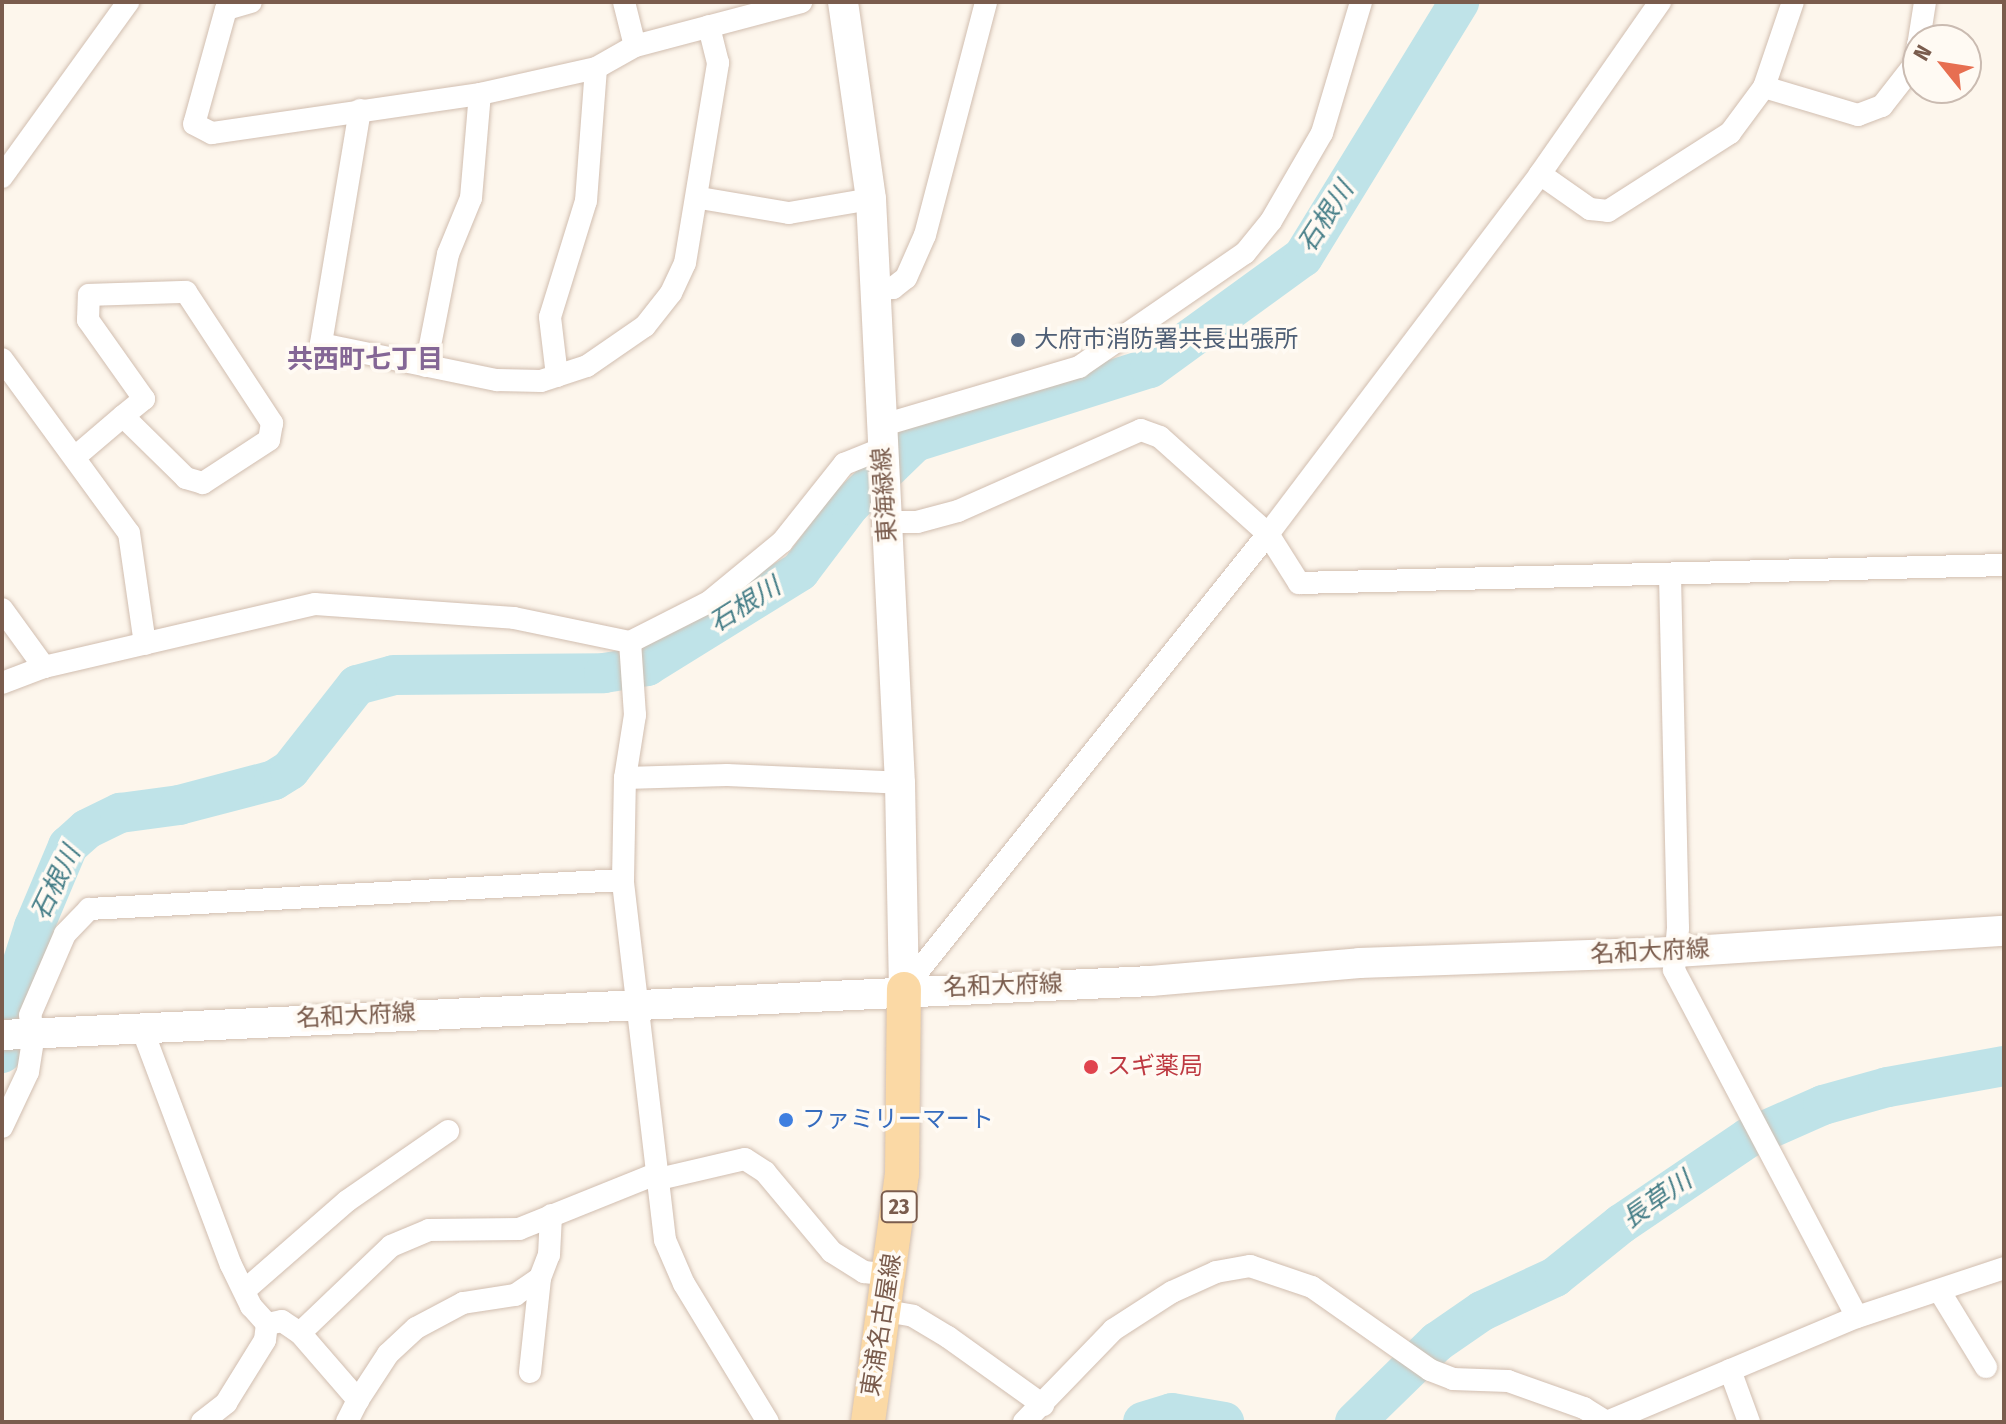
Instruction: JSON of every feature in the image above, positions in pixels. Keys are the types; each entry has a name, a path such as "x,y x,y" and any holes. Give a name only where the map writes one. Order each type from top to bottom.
{"main road":[{"name":"東海緑線","path":"843,2 871,199 900,783 904,989"},
{"name":"名和大府線","path":"18,1035 141,1026 904,989 1151,981 1359,963 1676,952 2004,931"},
{"name":"東浦名古屋線","path":"868,1422 891,1275 902,1174 904,989"}],"street":[{"path":"2,177 128,2"},
{"path":"251,2 226,9 194,124 212,133 480,94 596,68 635,46 801,2"},
{"path":"624,2 635,46"},
{"path":"875,289 893,288 906,278 925,235 986,2"},
{"path":"2,683 44,667 315,604 514,618 630,642 709,602 782,542 844,464 881,442 1079,367 1245,253 1271,221 1322,133 1361,2"},
{"path":"904,989 1268,534 1540,174 1660,2"},
{"path":"1540,174 1590,209 1608,211 1730,133 1764,87 1793,2"},
{"path":"1921,24 1925,2"},
{"path":"360,110 321,344 524,383 557,376 587,366 645,326 671,293 685,263 700,198 718,63 709,26"},
{"path":"557,376 550,317 586,201 596,68"},
{"path":"1764,87 1858,115 1882,106 1902,80"},
{"path":"426,366 448,254 471,198 480,94"},
{"path":"700,198 789,213 871,199"},
{"path":"75,457 123,416 144,399 88,320 89,295 186,292 272,423 269,440 203,483 186,478 123,416"},
{"path":"2,359 129,533 145,644"},
{"path":"887,513 917,522 958,511 1141,430 1160,437 1268,534 1299,583 1670,576 2004,565"},
{"path":"1670,576 1674,970 1750,1121 1857,1317"},
{"path":"2,609 44,667"},
{"path":"630,642 635,715 625,778 623,880 672,1261 768,1422"},
{"path":"625,778 727,775 900,783"},
{"path":"2,1127 28,1072 18,1035 30,1015 65,934 89,909 623,880"},
{"path":"141,1026 251,1306 267,1324 265,1340 226,1403 202,1422"},
{"path":"245,1290 347,1201 448,1131"},
{"path":"300,1333 391,1246 429,1230 508,1231 659,1176 722,1168 745,1159 765,1172 832,1252 864,1272 891,1275"},
{"path":"530,1372 540,1278 549,1255 551,1215"},
{"path":"1024,1422 1113,1330 1172,1292 1216,1272 1250,1266 1312,1287 1430,1370 1467,1381 1508,1381 1584,1408 1607,1422 1857,1317 1940,1292 2004,1268"},
{"path":"347,1422 388,1354 416,1328 463,1303 515,1295 540,1278"},
{"path":"1940,1292 1986,1367"},
{"path":"886,1311 913,1316 1043,1405"},
{"path":"267,1324 282,1321 300,1333 358,1400"},
{"path":"1730,1370 1749,1422"}],"waterway":[{"name":"石根川","path":"2,1053 11,999 34,927 68,846 87,829 120,813 179,805 274,780 290,770 357,685 394,675 604,673 647,666 800,571 850,505 915,442 1150,368 1303,257 1459,2"},
{"name":"長草川","path":"1355,1422 1437,1342 1482,1311 1555,1277 1621,1224 1748,1138 1823,1105 1888,1087 2004,1066"},
{"name":"長草川","path":"1143,1422 1172,1413 1224,1422"}],"place":[{"name":"大府市消防署共長出張所","path":"1018,340"},
{"name":"スギ薬局","path":"1091,1067"},
{"name":"ファミリーマート","path":"786,1120"}],"district":[{"name":"共西町七丁目","path":"365,360"}]}
